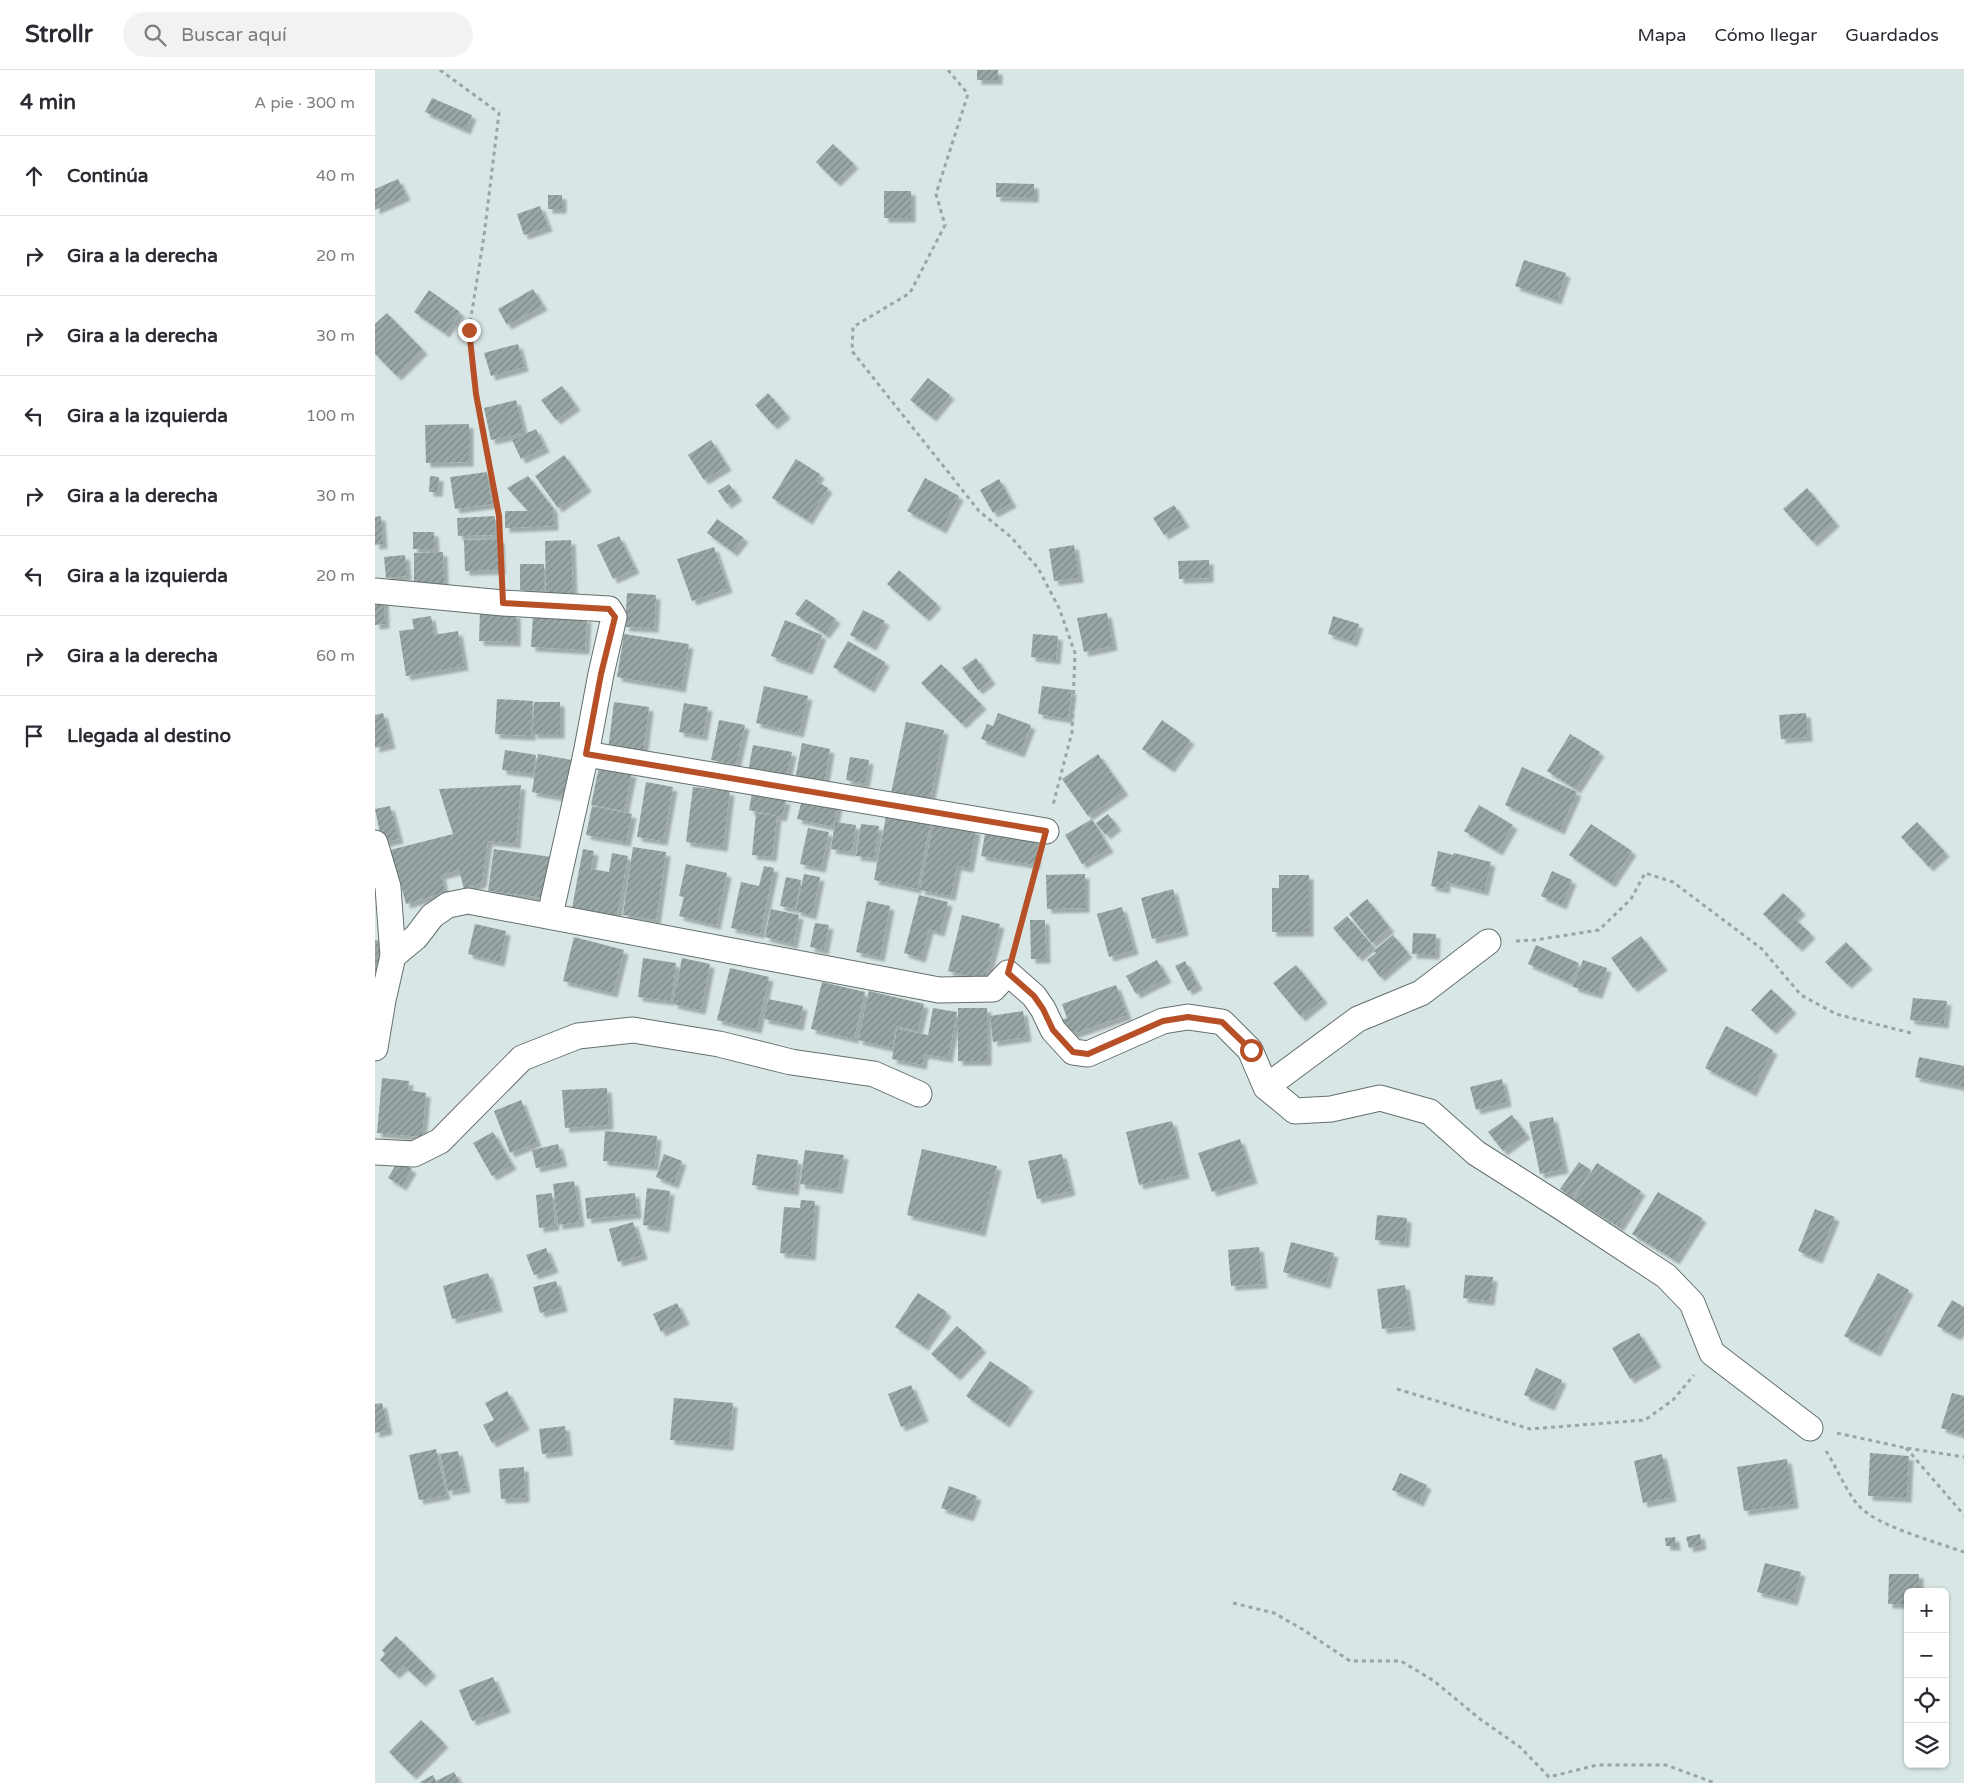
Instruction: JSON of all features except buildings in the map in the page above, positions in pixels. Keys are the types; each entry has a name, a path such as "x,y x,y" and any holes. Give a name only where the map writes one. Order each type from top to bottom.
{"street":[{"path":"375,591 503,603 609,609 615,617 601,674 586,754 550,915"},
{"path":"586,754 1046,831"},
{"path":"375,843 388,887 393,956 375,1048"},
{"path":"393,956 416,938 432,916 448,905 468,901 939,990 993,989 1008,973 1034,996 1043,1009 1053,1030 1073,1052 1088,1054 1163,1021 1188,1017 1222,1022 1251,1050 1266,1087 1295,1110 1331,1109 1380,1098 1430,1112 1475,1153 1561,1206 1665,1276 1692,1302 1712,1353 1810,1428"},
{"path":"1266,1087 1358,1019 1421,993 1488,942"},
{"path":"375,1152 414,1154 440,1141 522,1058 578,1036 633,1030 719,1044 791,1062 874,1074 919,1094"}],"path":[{"path":"440,70 499,113 484,236 469,330 476,394 499,516 503,603"},
{"path":"948,70 968,94 936,194 945,225 909,293 853,326 852,351 979,511 1011,536 1038,568 1059,608 1075,653 1072,732 1008,973"},
{"path":"1488,942 1535,940 1599,930 1631,900 1645,873 1673,882 1762,948 1801,995 1836,1014 1911,1033"},
{"path":"1397,1389 1530,1429 1645,1420 1673,1400 1712,1353"},
{"path":"1810,1428 1905,1448 1964,1457"},
{"path":"1810,1428 1827,1452 1858,1505 1872,1516 1910,1534 1964,1552"},
{"path":"1905,1448 1964,1515"},
{"path":"1233,1603 1274,1613 1350,1661 1401,1661 1434,1681 1480,1719 1520,1747 1549,1777 1597,1765 1665,1765 1715,1783"}],"route":[{"path":"469,330 476,394 499,516 503,603 609,609 615,617 601,674 586,754 1046,831 1008,973 1034,996 1043,1009 1053,1030 1073,1052 1088,1054 1163,1021 1188,1017 1222,1022 1251,1050"}]}
